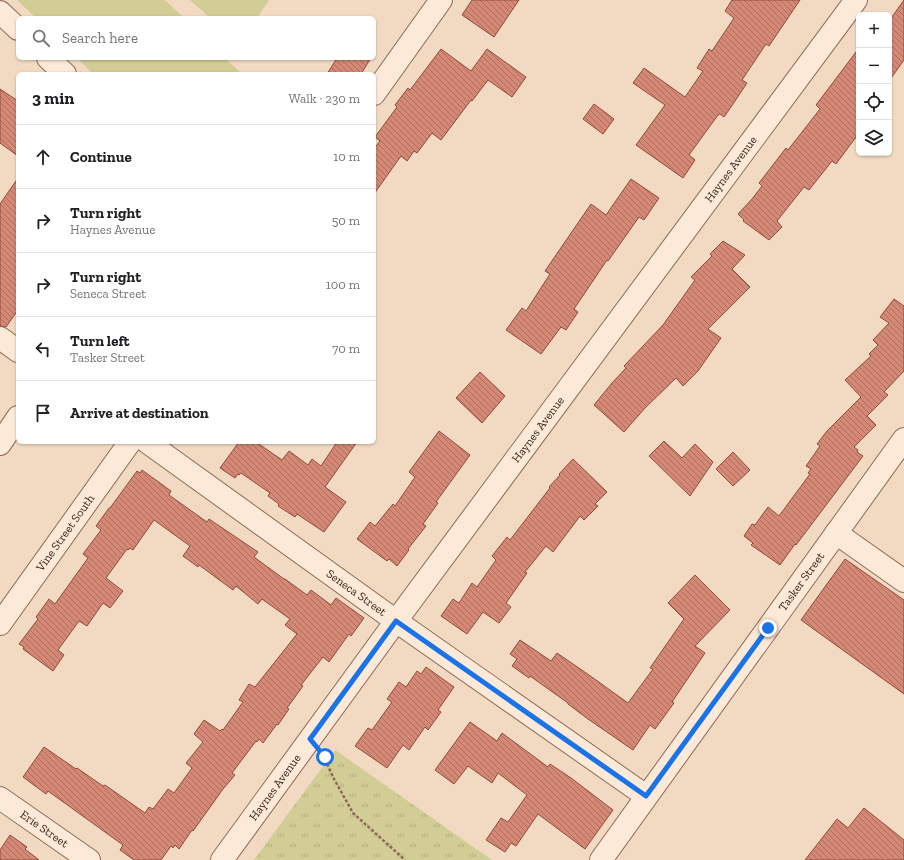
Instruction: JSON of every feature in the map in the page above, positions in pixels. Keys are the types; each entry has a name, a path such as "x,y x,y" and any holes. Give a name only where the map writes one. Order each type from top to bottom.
{"street":[{"path":"376,91 441,0"},
{"name":"Haynes Avenue","path":"222,860 396,621 856,0"},
{"path":"0,12 16,27"},
{"path":"50,60 63,72"},
{"path":"0,338 16,350"},
{"path":"0,444 16,420"},
{"name":"Tasker Street","path":"602,860 646,796 904,440"},
{"name":"Vine Street South","path":"0,624 129,444"},
{"name":"Seneca Street","path":"150,444 396,621 646,796"},
{"path":"836,533 904,581"},
{"name":"Erie Street","path":"0,798 89,860"}],"path":[{"path":"310,739 325,757 334,779 353,813 405,860"}],"green space":[{"path":"17,0 165,0 182,16 34,16"},
{"path":"190,0 269,0 258,16 208,16"},
{"path":"79,60 227,60 240,72 91,72"},
{"path":"335,750 492,860 254,860"}],"building":[{"path":"472,0 519,0 494,37 462,15"},
{"path":"732,0 800,0 769,46 766,44 742,80 747,83 724,117 720,114 718,115 689,155 695,160 683,178 636,145 665,105 633,83 644,68 685,97 703,71 697,68 709,49 712,51 734,18 725,11"},
{"path":"904,0 904,60 892,77 892,48 892,17"},
{"path":"441,49 471,71 487,49 526,77 512,97 488,80 441,140 432,133 417,153 414,151 407,161 401,156 376,191 376,146 380,141 376,138 376,136 397,107 395,105 408,88 410,90"},
{"path":"856,52 856,137 836,164 832,161 809,190 804,187 777,221 782,227 769,240 743,221 744,220 738,214 762,186 759,183 786,148 788,150 820,109 816,105"},
{"path":"336,60 370,60 362,72 328,72"},
{"path":"0,89 16,100 16,155 0,143"},
{"path":"594,104 614,119 603,134 583,119"},
{"path":"631,179 659,198 644,220 639,217 608,261 607,260 574,309 578,312 566,330 561,327 541,354 506,330 522,308 526,311 550,274 545,271 591,204 606,215"},
{"path":"16,181 16,313 6,327 0,326 0,204"},
{"path":"723,241 745,255 732,269 750,287 708,329 721,338 698,371 683,386 676,378 645,408 624,432 594,405 626,368 624,366 663,325 695,280 691,277 712,256 710,254"},
{"path":"894,299 904,306 904,371 884,392 888,395 867,416 876,425 854,447 858,450 857,452 863,456 780,565 751,545 753,543 744,536 752,524 755,525 768,507 779,516 810,474 808,473 811,469 806,466 820,446 817,444 827,431 861,397 845,380 871,356 869,354 878,345 873,340 889,323 880,317"},
{"path":"480,372 505,396 482,423 456,398"},
{"path":"439,431 470,455 436,502 438,503 423,524 426,526 397,566 389,559 387,561 357,539 370,522 375,526 393,504 395,506 415,477 409,472"},
{"path":"664,441 682,458 695,444 713,462 690,496 649,456"},
{"path":"238,444 259,444 282,460 289,451 308,465 312,459 321,466 336,444 356,444 325,487 346,502 324,532 297,514 295,517 278,506 279,504 268,496 270,493 241,473 235,478 220,468"},
{"path":"733,452 750,470 733,486 716,469"},
{"path":"573,459 607,492 595,504 598,506 584,520 580,516 553,552 546,546 525,572 527,573 506,603 511,607 499,623 483,612 467,634 441,616 453,599 459,603 472,583 477,587 496,560 492,556 507,537 510,540 550,488 549,487 560,475 559,474"},
{"path":"142,470 171,491 169,495 207,522 209,519 258,552 254,557 307,595 311,590 331,605 336,598 364,618 351,636 349,634 329,662 323,657 301,685 303,686 287,708 289,709 278,725 277,724 263,743 259,739 257,742 256,741 232,773 235,775 179,849 175,845 173,848 171,846 161,860 134,860 120,850 123,845 48,791 46,794 23,777 44,747 103,786 105,785 145,813 149,807 153,809 168,789 174,793 192,768 186,763 203,742 194,734 204,720 220,731 222,729 223,730 243,702 239,700 249,684 255,687 297,634 285,625 290,619 262,599 258,604 236,586 233,590 199,565 198,567 183,556 190,546 154,520 133,550 130,548 128,550 127,549 106,578 123,591 110,608 103,603 87,626 79,621 58,650 64,655 53,671 23,649 24,647 19,644 38,619 36,617 49,599 55,604 88,558 83,554 101,530 96,526 137,471 140,473"},
{"path":"845,559 904,600 904,694 801,620"},
{"path":"695,575 730,610 695,646 705,653 672,702 674,703 655,729 650,725 633,750 530,676 529,678 512,666 517,659 510,654 520,640 551,661 557,653 628,703 653,669 650,668 684,619 668,603"},
{"path":"426,667 454,687 438,710 441,712 428,730 425,727 409,750 403,745 387,768 355,746 368,728 372,730 392,702 387,699 399,682 406,687 417,671 421,674"},
{"path":"470,722 497,741 502,733 548,767 550,764 571,778 613,810 585,849 538,814 516,846 511,843 505,852 486,840 501,818 508,822 527,795 498,773 492,783 468,766 454,784 435,770"},
{"path":"864,808 904,840 904,860 805,860 837,819 848,828"},
{"path":"10,835 27,847 25,849 39,860 0,860 0,850"}],"route":[{"path":"325,757 310,739 396,621 646,796 768,628"}]}
